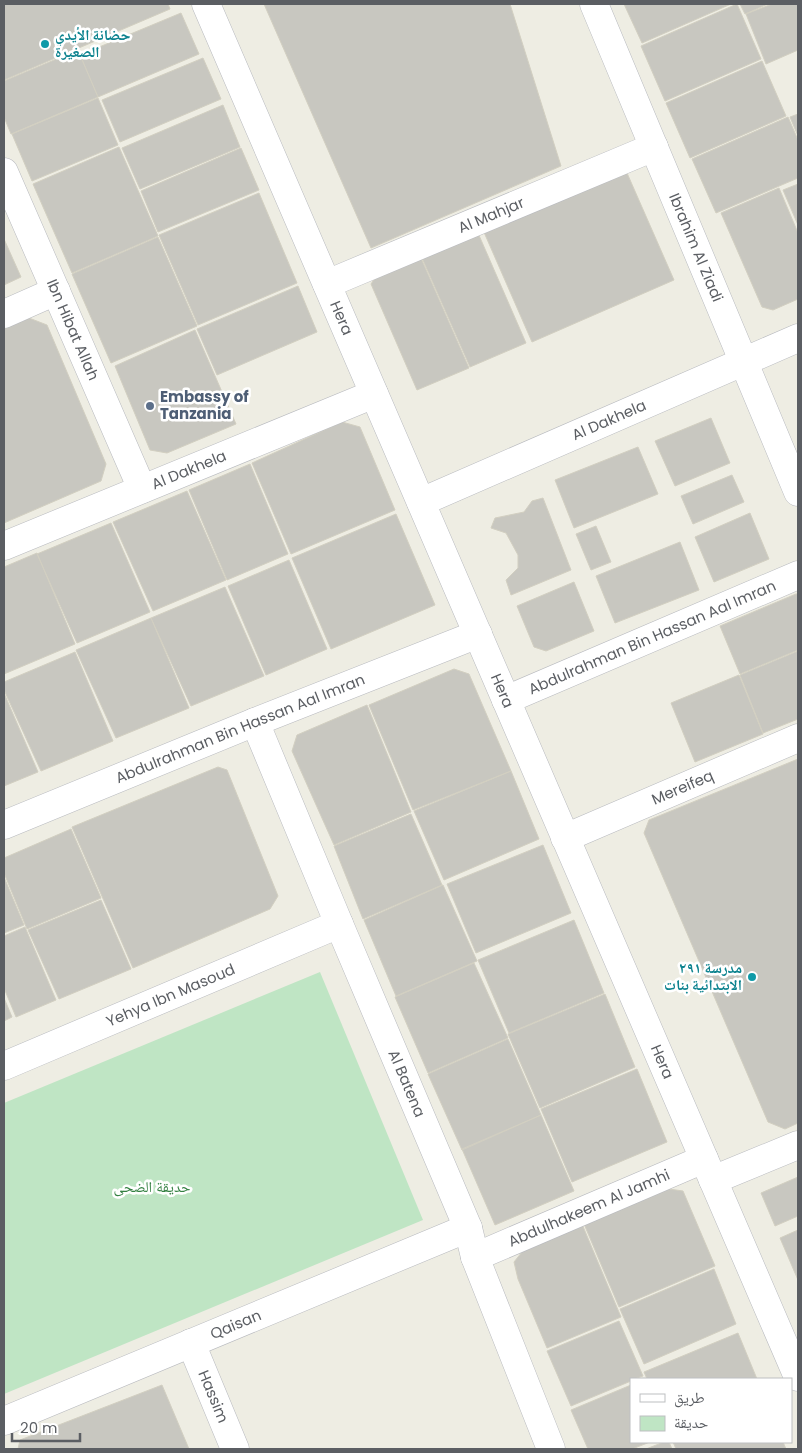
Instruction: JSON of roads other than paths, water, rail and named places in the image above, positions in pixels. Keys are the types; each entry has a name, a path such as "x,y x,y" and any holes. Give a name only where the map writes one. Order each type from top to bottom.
{"street":[{"name":"Hera","path":"206,4 798,1377"},
{"name":"Ibrahim Al Ziadi","path":"594,4 798,492"},
{"name":"Al Mahjar","path":"326,284 654,147"},
{"name":"Ibn Hibat Allah","path":"4,172 142,489"},
{"path":"4,314 56,291"},
{"name":"Al Dakhela","path":"421,502 798,338"},
{"name":"Al Dakhela","path":"4,546 374,394"},
{"name":"Abdulrahman Bin Hassan Aal Imran","path":"506,700 798,575"},
{"name":"Abdulrahman Bin Hassan Aal Imran","path":"4,826 255,722 478,634"},
{"name":"Al Batena","path":"255,722 468,1228 475,1257 545,1448"},
{"name":"Mereifeq","path":"565,838 798,738"},
{"name":"Yehya Ibn Masoud","path":"4,1066 339,924"},
{"name":"Abdulhakeem Al Jamhi","path":"475,1257 708,1169 798,1146"},
{"name":"Qaisan","path":"4,1421 468,1228"},
{"name":"Hassim","path":"191,1343 235,1449"}],"place":[{"name":"حضانة الأيدي الصغيرة","path":"45,44"},
{"name":"Embassy of Tanzania","path":"150,406"},
{"name":"مدرسة ٢٩١ الابتدائية بنات","path":"752,977"}],"park label":[{"name":"حديقة الضحى","path":"152,1187"}]}
